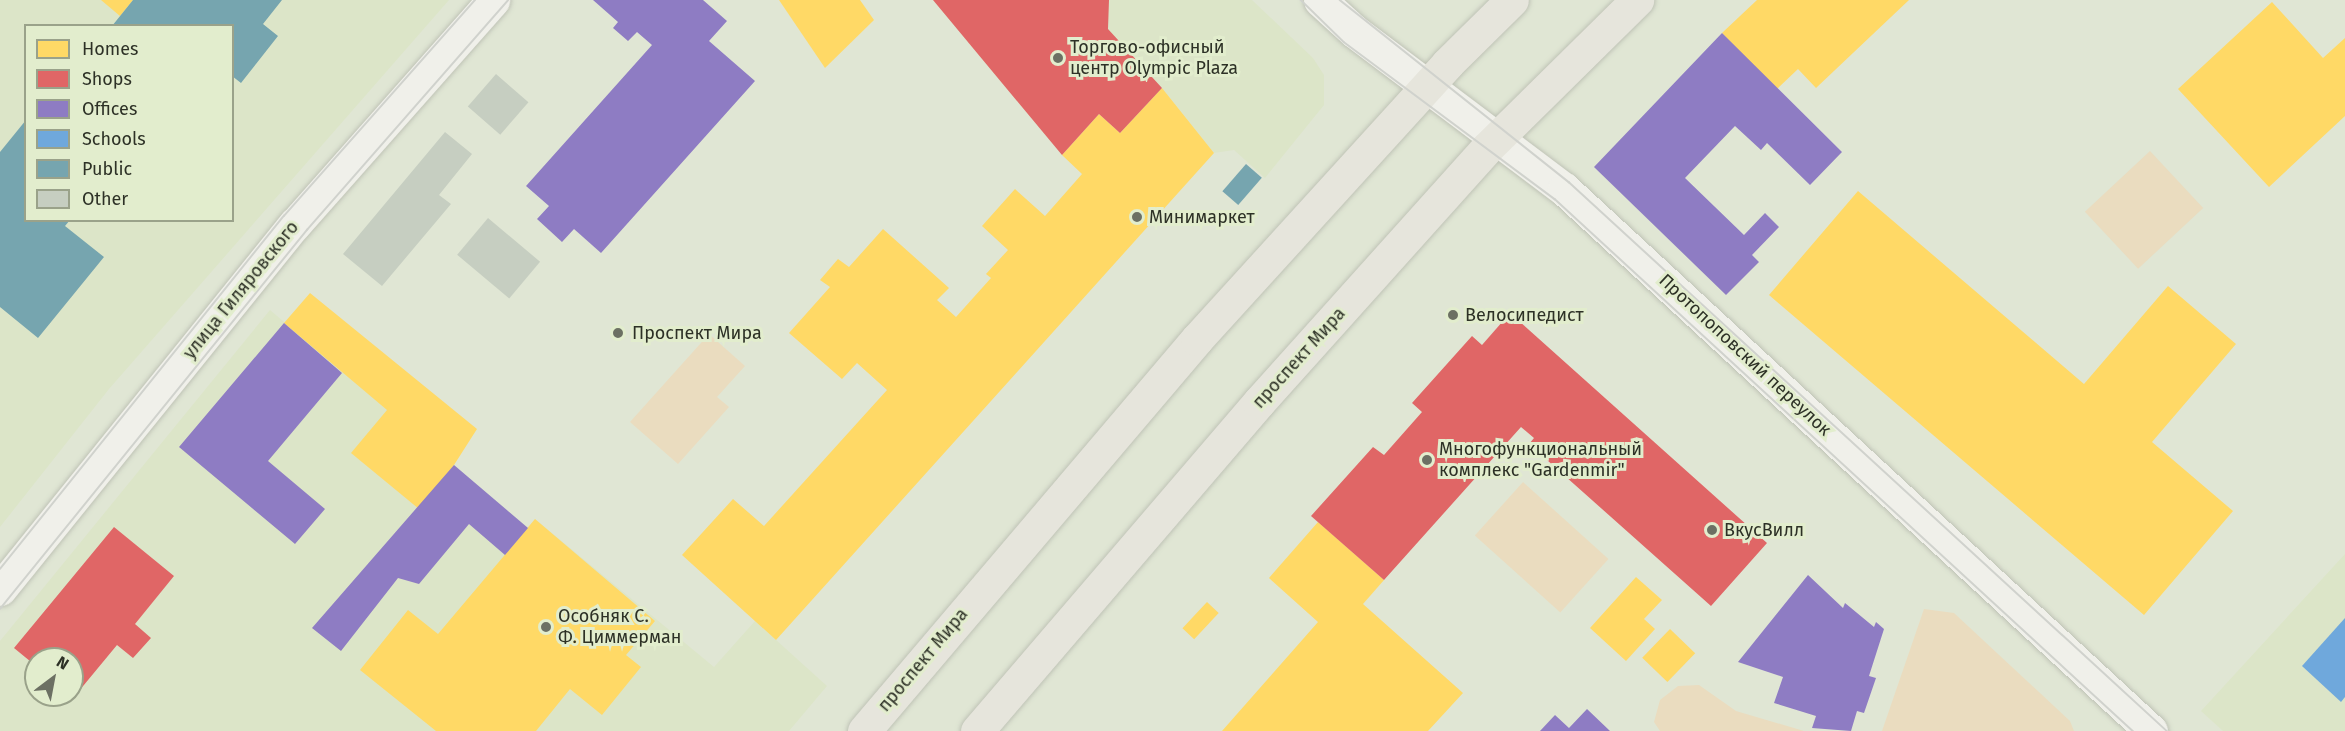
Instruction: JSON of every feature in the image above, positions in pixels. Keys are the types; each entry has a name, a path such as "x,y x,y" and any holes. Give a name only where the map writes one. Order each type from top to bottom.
{"main road":[{"name":"проспект Мира","path":"864,731 1197,339 1427,86 1512,0"},
{"name":"проспект Мира","path":"977,731 1259,402 1496,138 1637,0"}],"street":[{"name":"улица Гиляровского","path":"0,589 289,231 492,0"},
{"name":"Протопоповский переулок","path":"1320,0 1354,31 1564,189 2151,731"}],"shaded area":[{"path":"0,0 449,0 109,389 0,527"},
{"path":"933,0 1252,0 1313,58 1324,75 1324,105 1265,178 1234,150 1214,153 1162,88 1120,133 1099,114 1062,155"},
{"path":"2150,151 2203,208 2138,269 2085,212"},
{"path":"270,310 528,528 535,519 714,667 755,621 827,686 789,731 0,731 0,641"},
{"path":"709,334 745,366 717,397 729,407 678,464 630,422"},
{"path":"1523,482 1608,559 1560,612 1475,536"},
{"path":"2345,554 2345,731 2223,731 2201,711"},
{"path":"1924,609 1954,613 2070,721 2074,731 1882,731"},
{"path":"1699,685 1736,711 1804,731 1660,731 1654,722 1660,700 1678,686"}],"building: Homes":[{"path":"101,0 133,0 120,16"},
{"path":"779,0 860,0 874,20 825,68"},
{"path":"1757,0 1909,0 1816,88 1798,69 1776,90 1722,33"},
{"path":"2272,2 2323,58 2345,38 2345,116 2269,187 2178,89"},
{"path":"1162,88 1214,153 776,640 682,555 733,499 764,526 887,390 857,363 842,379 789,333 830,287 820,280 838,259 849,267 883,229 949,288 937,300 956,317 991,278 986,274 1008,250 982,226 1015,189 1045,216 1082,174 1062,155 1099,114 1120,133"},
{"path":"1858,191 2084,384 2168,286 2236,344 2152,442 2233,511 2144,615 1769,295"},
{"path":"310,293 477,429 454,465 419,509 351,453 387,410 284,323"},
{"name":"Особняк С. Ф. Циммерман","path":"535,519 655,621 626,655 641,667 602,715 570,689 536,731 436,731 360,670 408,610 438,634"},
{"path":"1318,522 1384,580 1363,604 1463,693 1428,731 1222,731 1318,622 1269,578"},
{"path":"1636,577 1662,600 1644,619 1655,629 1626,661 1590,628"},
{"path":"1207,602 1219,613 1194,639 1182,628"},
{"path":"1670,629 1695,653 1667,682 1642,658"}],"building: Shops":[{"name":"Торгово-офисный центр Olympic Plaza","path":"933,0 1109,0 1108,29 1162,88 1120,133 1099,114 1062,155"},
{"name":"Многофункциональный комплекс \"Gardenmir\"","path":"1510,313 1767,543 1711,606 1529,444 1534,438 1521,427 1384,580 1311,516 1373,447 1384,455 1422,412 1412,403 1472,336 1482,345"},
{"path":"114,527 174,576 135,624 151,638 133,658 117,645 84,685 84,647 24,647 24,656 14,648"}],"building: Offices":[{"path":"593,0 703,0 727,21 709,41 755,81 601,253 574,229 562,242 537,219 549,206 526,186 652,45 637,32 628,41 613,28 618,22"},
{"path":"1722,33 1842,152 1810,185 1767,143 1761,150 1735,126 1685,178 1744,235 1765,213 1779,227 1752,255 1759,262 1726,295 1594,167"},
{"path":"284,323 342,373 268,461 325,509 295,544 179,447"},
{"path":"454,465 528,528 505,555 469,524 419,584 398,578 341,651 312,628"},
{"path":"1808,575 1843,608 1845,603 1874,627 1876,622 1884,629 1869,676 1876,678 1864,713 1857,711 1851,731 1812,728 1816,716 1774,703 1783,677 1738,662"},
{"path":"1587,709 1610,731 1540,731 1555,715 1569,728"}],"building: Schools":[{"path":"2345,618 2345,697 2341,702 2302,666"}],"building: Public":[{"path":"133,0 282,0 263,24 278,36 241,83 234,78 234,24 114,24"},
{"path":"24,122 24,222 68,222 65,226 104,257 38,338 0,307 0,152"},
{"path":"1246,164 1262,178 1238,205 1222,191"}],"building: Other":[{"path":"496,74 528,102 500,135 468,106"},
{"path":"445,132 472,154 439,195 451,204 382,286 343,254"},
{"path":"488,218 540,262 509,298 457,255"}],"tram line":[{"path":"0,569 284,216 475,0"},
{"path":"0,609 307,230 508,0"},
{"path":"1301,0 1344,42 1555,199 2133,731"},
{"path":"1340,0 1569,182 2167,731"}],"place":[{"name":"Торгово-офисный центр Olympic Plaza","path":"1058,58"},
{"name":"Минимаркет","path":"1137,217"},
{"name":"Велосипедист","path":"1453,315"},
{"name":"Проспект Мира","path":"618,333"},
{"name":"Многофункциональный комплекс \"Gardenmir\"","path":"1427,460"},
{"name":"ВкусВилл","path":"1712,530"},
{"name":"Особняк С. Ф. Циммерман","path":"546,627"}]}
